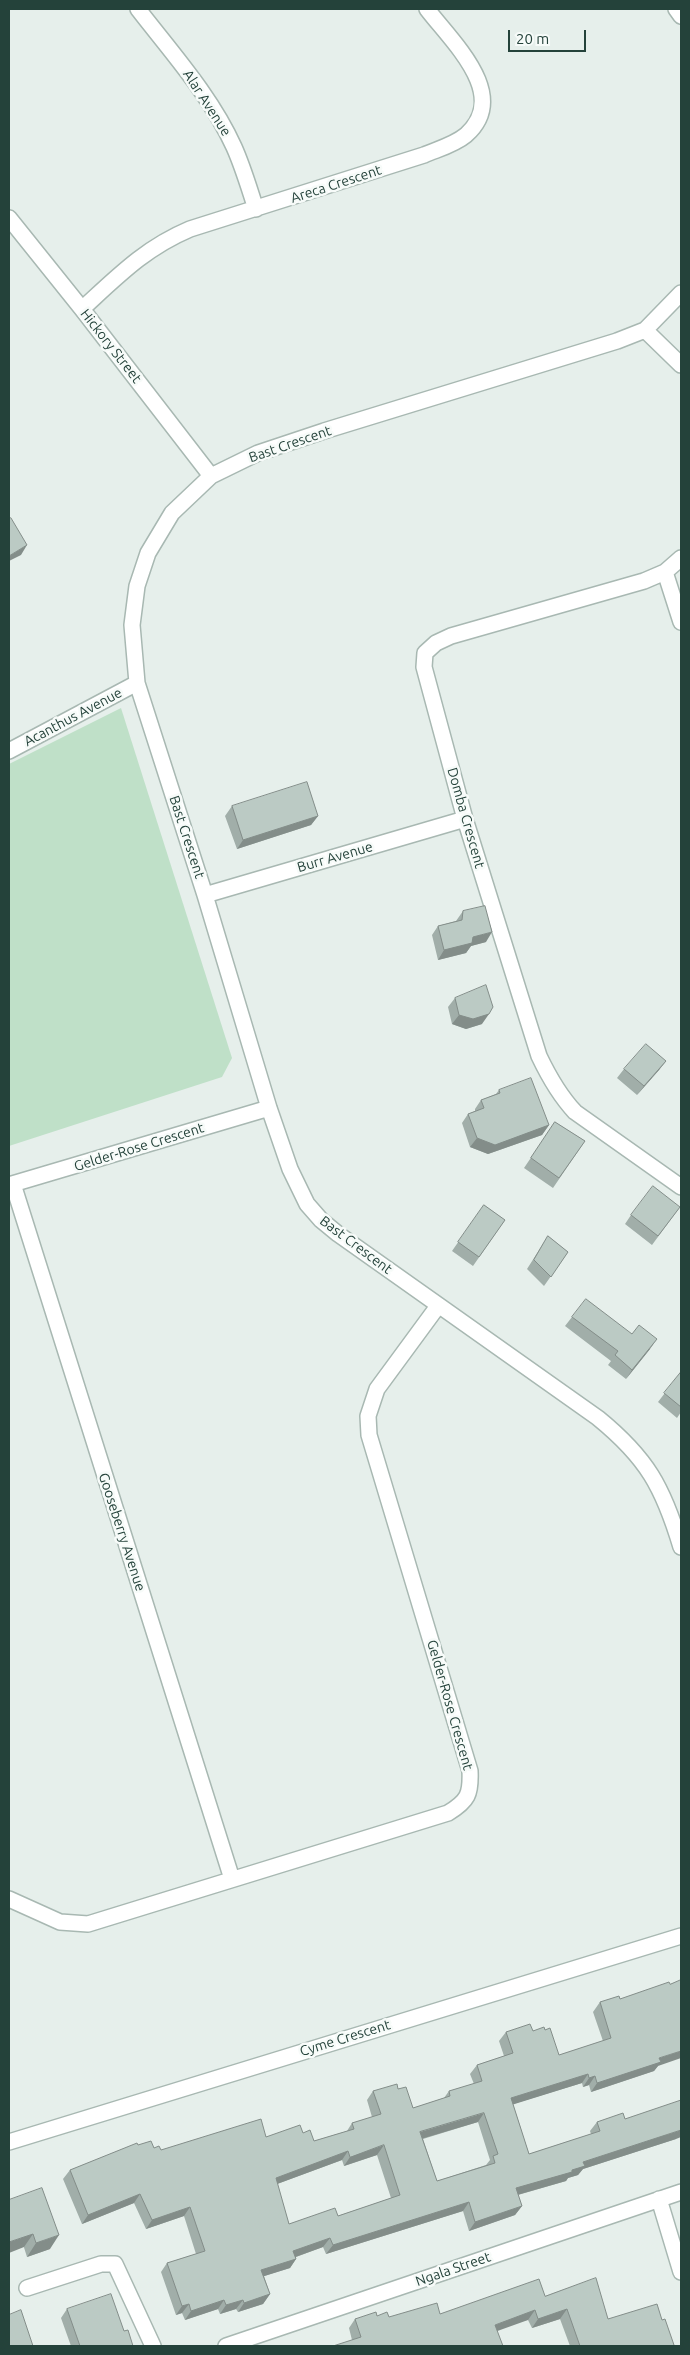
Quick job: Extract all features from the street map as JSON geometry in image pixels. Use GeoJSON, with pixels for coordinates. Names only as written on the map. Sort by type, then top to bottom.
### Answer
{"type":"FeatureCollection","features":[{"type":"Feature","properties":{"kind":"street","name":"Alar Avenue"},"geometry":{"type":"LineString","coordinates":[[138,9],[193,79],[212,108],[234,148],[256,209]]}},
{"type":"Feature","properties":{"kind":"street","name":"Areca Crescent"},"geometry":{"type":"LineString","coordinates":[[82,308],[148,250],[165,240],[190,229],[424,155],[449,145],[466,135],[477,121],[484,105],[480,83],[427,9]]}},
{"type":"Feature","properties":{"kind":"street"},"geometry":{"type":"LineString","coordinates":[[676,9],[681,16]]}},
{"type":"Feature","properties":{"kind":"street","name":"Hickory Street"},"geometry":{"type":"LineString","coordinates":[[9,218],[82,308],[211,476]]}},
{"type":"Feature","properties":{"kind":"street","name":"Bast Crescent"},"geometry":{"type":"LineString","coordinates":[[681,293],[645,330],[617,341],[258,453],[211,476],[172,513],[148,553],[138,586],[132,625],[138,683],[205,895],[269,1108],[290,1169],[307,1204],[321,1220],[619,1435],[654,1477],[668,1504],[681,1547]]}},
{"type":"Feature","properties":{"kind":"street"},"geometry":{"type":"LineString","coordinates":[[645,330],[681,365]]}},
{"type":"Feature","properties":{"kind":"street","name":"Domba Crescent"},"geometry":{"type":"LineString","coordinates":[[681,558],[665,572],[644,581],[451,636],[436,643],[425,653],[424,667],[465,819],[540,1056],[560,1096],[574,1112],[681,1187]]}},
{"type":"Feature","properties":{"kind":"street"},"geometry":{"type":"LineString","coordinates":[[665,572],[681,622]]}},
{"type":"Feature","properties":{"kind":"street","name":"Acanthus Avenue"},"geometry":{"type":"LineString","coordinates":[[9,750],[138,683]]}},
{"type":"Feature","properties":{"kind":"street","name":"Burr Avenue"},"geometry":{"type":"LineString","coordinates":[[205,895],[465,819]]}},
{"type":"Feature","properties":{"kind":"street","name":"Gelder-Rose Crescent"},"geometry":{"type":"LineString","coordinates":[[11,1185],[269,1108]]}},
{"type":"Feature","properties":{"kind":"street","name":"Gooseberry Avenue"},"geometry":{"type":"LineString","coordinates":[[11,1185],[232,1880]]}},
{"type":"Feature","properties":{"kind":"street","name":"Gelder-Rose Crescent"},"geometry":{"type":"LineString","coordinates":[[9,1899],[60,1922],[88,1924],[448,1813],[463,1804],[470,1789],[470,1771],[370,1435],[368,1416],[377,1389],[438,1306]]}},
{"type":"Feature","properties":{"kind":"street","name":"Cyme Crescent"},"geometry":{"type":"LineString","coordinates":[[9,2142],[681,1936]]}},
{"type":"Feature","properties":{"kind":"street","name":"Ngala Street"},"geometry":{"type":"LineString","coordinates":[[226,2346],[681,2192]]}},
{"type":"Feature","properties":{"kind":"street"},"geometry":{"type":"LineString","coordinates":[[659,2199],[681,2272]]}},
{"type":"Feature","properties":{"kind":"street"},"geometry":{"type":"LineString","coordinates":[[27,2288],[101,2264],[115,2264],[153,2346]]}},
{"type":"Feature","properties":{"kind":"green space"},"geometry":{"type":"Polygon","coordinates":[[[121,708],[232,1058],[222,1077],[9,1146],[9,764],[121,708]]]}},
{"type":"Feature","properties":{"kind":"building"},"geometry":{"type":"Polygon","coordinates":[[[11,518],[27,545],[9,556],[9,519],[11,518]]]}},
{"type":"Feature","properties":{"kind":"building"},"geometry":{"type":"Polygon","coordinates":[[[307,782],[318,816],[243,840],[232,806],[307,782]]]}},
{"type":"Feature","properties":{"kind":"building"},"geometry":{"type":"Polygon","coordinates":[[[485,906],[492,932],[473,937],[472,943],[444,950],[438,926],[462,920],[463,911],[485,906]]]}},
{"type":"Feature","properties":{"kind":"building"},"geometry":{"type":"Polygon","coordinates":[[[486,985],[493,1007],[489,1014],[473,1019],[459,1015],[455,998],[486,985]]]}},
{"type":"Feature","properties":{"kind":"building"},"geometry":{"type":"Polygon","coordinates":[[[646,1044],[666,1061],[644,1086],[624,1069],[646,1044]]]}},
{"type":"Feature","properties":{"kind":"building"},"geometry":{"type":"Polygon","coordinates":[[[531,1078],[549,1125],[495,1145],[477,1138],[468,1114],[484,1108],[481,1100],[500,1093],[499,1090],[531,1078]]]}},
{"type":"Feature","properties":{"kind":"building"},"geometry":{"type":"Polygon","coordinates":[[[555,1122],[585,1141],[559,1178],[531,1158],[555,1122]]]}},
{"type":"Feature","properties":{"kind":"building"},"geometry":{"type":"Polygon","coordinates":[[[653,1186],[680,1207],[658,1236],[631,1215],[653,1186]]]}},
{"type":"Feature","properties":{"kind":"building"},"geometry":{"type":"Polygon","coordinates":[[[484,1205],[505,1220],[479,1257],[458,1242],[484,1205]]]}},
{"type":"Feature","properties":{"kind":"building"},"geometry":{"type":"Polygon","coordinates":[[[548,1236],[568,1252],[551,1277],[534,1260],[548,1236]]]}},
{"type":"Feature","properties":{"kind":"building"},"geometry":{"type":"Polygon","coordinates":[[[586,1299],[632,1334],[639,1325],[657,1339],[632,1370],[615,1355],[618,1351],[572,1317],[586,1299]]]}},
{"type":"Feature","properties":{"kind":"building"},"geometry":{"type":"Polygon","coordinates":[[[681,1372],[681,1407],[664,1393],[681,1372]]]}},
{"type":"Feature","properties":{"kind":"building"},"geometry":{"type":"Polygon","coordinates":[[[681,1980],[681,2051],[659,2058],[661,2062],[597,2083],[595,2076],[589,2078],[588,2074],[511,2098],[529,2154],[600,2131],[597,2122],[623,2113],[625,2119],[681,2100],[681,2130],[583,2162],[585,2166],[572,2170],[572,2172],[516,2188],[522,2206],[475,2222],[469,2202],[333,2245],[330,2238],[293,2251],[296,2259],[261,2270],[270,2294],[244,2303],[243,2300],[226,2305],[224,2300],[191,2311],[189,2304],[182,2306],[167,2263],[205,2251],[190,2207],[152,2220],[140,2194],[88,2215],[70,2170],[137,2143],[138,2145],[151,2141],[154,2148],[159,2146],[161,2150],[261,2119],[266,2137],[300,2125],[303,2133],[310,2130],[314,2141],[354,2129],[352,2123],[381,2114],[373,2091],[397,2084],[398,2089],[406,2087],[413,2108],[450,2096],[449,2091],[482,2081],[477,2065],[513,2053],[506,2032],[530,2024],[533,2031],[544,2027],[545,2030],[550,2028],[559,2055],[611,2038],[600,2002],[619,1996],[620,1999],[669,1982],[670,1984],[681,1980]],[[484,2113],[420,2132],[437,2181],[495,2163],[493,2156],[498,2154],[484,2113]],[[384,2145],[350,2157],[348,2151],[276,2178],[289,2224],[335,2208],[338,2216],[400,2195],[384,2145]]]}},
{"type":"Feature","properties":{"kind":"building"},"geometry":{"type":"Polygon","coordinates":[[[42,2188],[59,2235],[36,2243],[33,2234],[9,2242],[9,2200],[42,2188]]]}},
{"type":"Feature","properties":{"kind":"building"},"geometry":{"type":"Polygon","coordinates":[[[596,2278],[608,2319],[657,2304],[662,2320],[665,2319],[674,2345],[580,2346],[567,2309],[538,2319],[535,2310],[495,2325],[503,2346],[333,2346],[361,2337],[355,2319],[376,2312],[377,2316],[387,2312],[389,2317],[437,2303],[440,2314],[539,2279],[545,2296],[596,2278]]]}},
{"type":"Feature","properties":{"kind":"building"},"geometry":{"type":"Polygon","coordinates":[[[111,2294],[124,2331],[128,2330],[133,2346],[80,2346],[67,2309],[111,2294]]]}},
{"type":"Feature","properties":{"kind":"building"},"geometry":{"type":"Polygon","coordinates":[[[21,2310],[33,2346],[9,2346],[9,2315],[21,2310]]]}}]}
